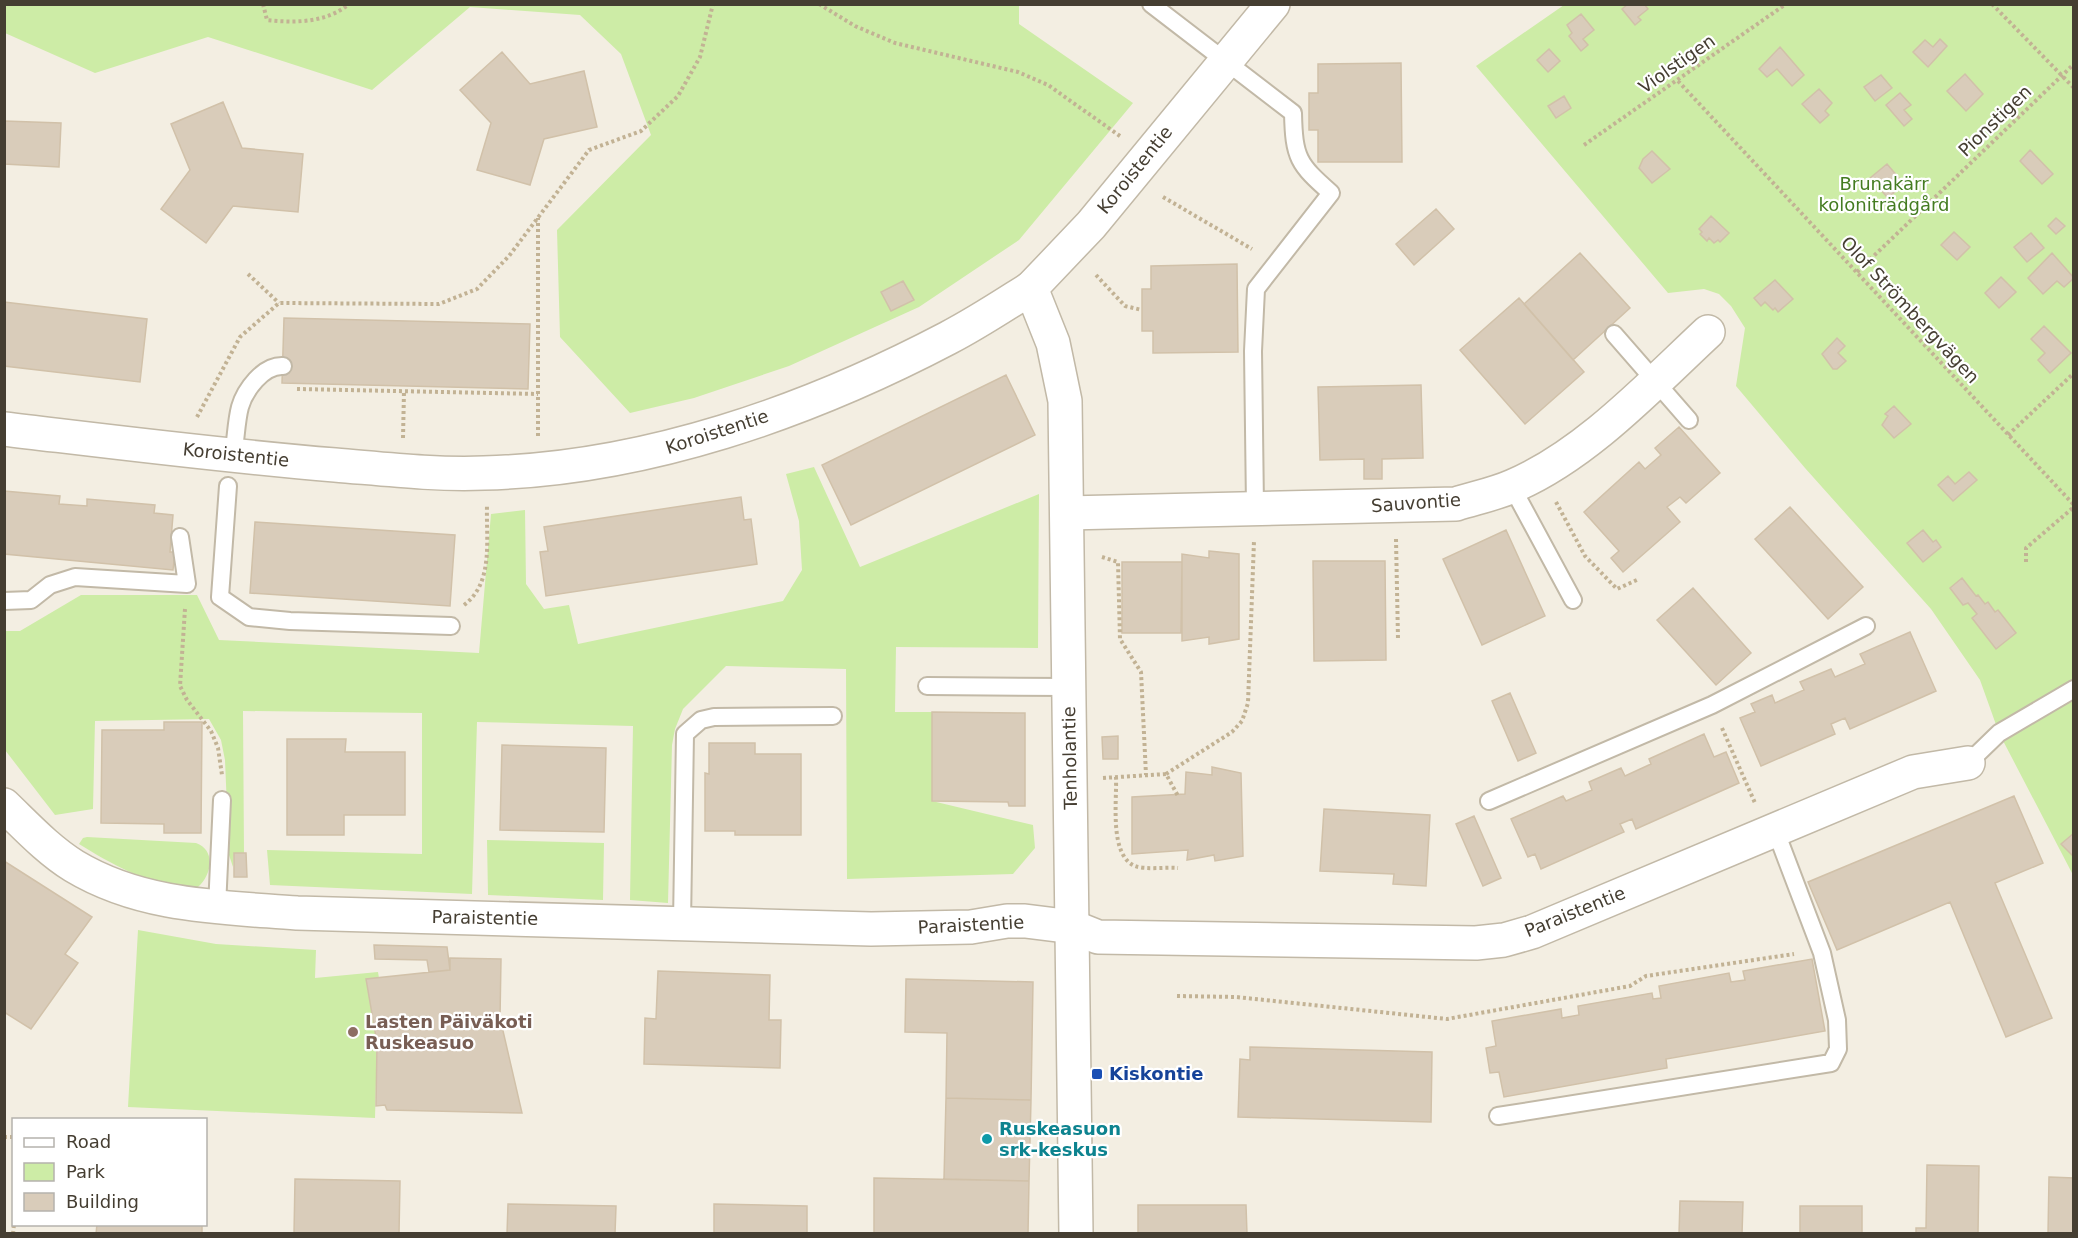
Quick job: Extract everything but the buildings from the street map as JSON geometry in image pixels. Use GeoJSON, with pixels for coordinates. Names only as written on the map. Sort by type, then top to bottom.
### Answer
{"type":"FeatureCollection","features":[{"type":"Feature","properties":{"kind":"street","name":"Koroistentie"},"geometry":{"type":"LineString","coordinates":[[4,429],[192,451],[231,471],[395,470],[485,473],[588,463],[654,452],[760,419],[854,382],[952,336],[1031,288],[1091,225],[1273,4]]}},
{"type":"Feature","properties":{"kind":"street","name":"Tenholantie"},"geometry":{"type":"LineString","coordinates":[[1031,288],[1053,344],[1065,401],[1076,1233]]}},
{"type":"Feature","properties":{"kind":"street","name":"Sauvontie"},"geometry":{"type":"LineString","coordinates":[[1066,513],[1456,504],[1526,480],[1578,447],[1708,332]]}},
{"type":"Feature","properties":{"kind":"street","name":"Paraistentie"},"geometry":{"type":"LineString","coordinates":[[4,806],[37,837],[73,865],[115,887],[159,901],[217,907],[335,915],[871,929],[971,927],[1007,921],[1072,927],[1098,937],[1476,943],[1504,940],[1532,932],[1913,772],[1968,763]]}},
{"type":"Feature","properties":{"kind":"lane"},"geometry":{"type":"LineString","coordinates":[[1158,7],[1225,62],[1293,113],[1297,155],[1304,169],[1330,193],[1256,290],[1253,351],[1255,507]]}},
{"type":"Feature","properties":{"kind":"lane"},"geometry":{"type":"LineString","coordinates":[[1614,334],[1689,420]]}},
{"type":"Feature","properties":{"kind":"lane"},"geometry":{"type":"LineString","coordinates":[[283,366],[277,366],[259,375],[240,407],[231,471],[220,597],[249,617],[290,621],[451,626]]}},
{"type":"Feature","properties":{"kind":"lane"},"geometry":{"type":"LineString","coordinates":[[1526,480],[1573,600]]}},
{"type":"Feature","properties":{"kind":"lane"},"geometry":{"type":"LineString","coordinates":[[4,602],[31,600],[50,585],[75,577],[188,584],[180,537]]}},
{"type":"Feature","properties":{"kind":"lane"},"geometry":{"type":"LineString","coordinates":[[1489,801],[1712,705],[1866,626]]}},
{"type":"Feature","properties":{"kind":"lane"},"geometry":{"type":"LineString","coordinates":[[927,686],[1069,687]]}},
{"type":"Feature","properties":{"kind":"lane"},"geometry":{"type":"LineString","coordinates":[[1968,763],[1999,733],[2073,689]]}},
{"type":"Feature","properties":{"kind":"lane"},"geometry":{"type":"LineString","coordinates":[[682,923],[685,734],[701,720],[714,717],[833,716]]}},
{"type":"Feature","properties":{"kind":"lane"},"geometry":{"type":"LineString","coordinates":[[217,907],[222,800]]}},
{"type":"Feature","properties":{"kind":"lane"},"geometry":{"type":"LineString","coordinates":[[1498,1116],[1831,1063],[1838,1049],[1837,1020],[1822,953],[1781,845],[1772,831]]}},
{"type":"Feature","properties":{"kind":"path"},"geometry":{"type":"LineString","coordinates":[[263,4],[267,20],[302,22],[323,17],[349,4]]}},
{"type":"Feature","properties":{"kind":"path"},"geometry":{"type":"LineString","coordinates":[[192,451],[197,416],[240,337],[279,303],[439,304],[477,289],[509,256],[590,150],[641,131],[678,96],[700,57],[713,4]]}},
{"type":"Feature","properties":{"kind":"path"},"geometry":{"type":"LineString","coordinates":[[819,4],[855,26],[896,43],[1018,72],[1048,85],[1111,129]]}},
{"type":"Feature","properties":{"kind":"path","name":"Violstigen"},"geometry":{"type":"LineString","coordinates":[[1584,145],[1786,4]]}},
{"type":"Feature","properties":{"kind":"path"},"geometry":{"type":"LineString","coordinates":[[1992,4],[2073,88]]}},
{"type":"Feature","properties":{"kind":"path","name":"Pionstigen"},"geometry":{"type":"LineString","coordinates":[[1857,272],[2073,64]]}},
{"type":"Feature","properties":{"kind":"path","name":"Olof Strömbergvägen"},"geometry":{"type":"LineString","coordinates":[[1678,81],[2073,506]]}},
{"type":"Feature","properties":{"kind":"path"},"geometry":{"type":"LineString","coordinates":[[1163,197],[1252,249]]}},
{"type":"Feature","properties":{"kind":"path"},"geometry":{"type":"LineString","coordinates":[[538,216],[538,436]]}},
{"type":"Feature","properties":{"kind":"path"},"geometry":{"type":"LineString","coordinates":[[248,274],[279,303]]}},
{"type":"Feature","properties":{"kind":"path"},"geometry":{"type":"LineString","coordinates":[[1095,275],[1125,306],[1142,310]]}},
{"type":"Feature","properties":{"kind":"path"},"geometry":{"type":"LineString","coordinates":[[2008,435],[2073,374]]}},
{"type":"Feature","properties":{"kind":"path"},"geometry":{"type":"LineString","coordinates":[[295,388],[538,394]]}},
{"type":"Feature","properties":{"kind":"path"},"geometry":{"type":"LineString","coordinates":[[403,438],[404,392]]}},
{"type":"Feature","properties":{"kind":"path"},"geometry":{"type":"LineString","coordinates":[[1526,480],[1585,556],[1617,589],[1639,579]]}},
{"type":"Feature","properties":{"kind":"path"},"geometry":{"type":"LineString","coordinates":[[451,626],[462,606],[474,598],[483,583],[487,503]]}},
{"type":"Feature","properties":{"kind":"path"},"geometry":{"type":"LineString","coordinates":[[1396,506],[1398,639]]}},
{"type":"Feature","properties":{"kind":"path"},"geometry":{"type":"LineString","coordinates":[[2026,562],[2026,548],[2073,506]]}},
{"type":"Feature","properties":{"kind":"path"},"geometry":{"type":"LineString","coordinates":[[1099,779],[1166,774],[1232,732],[1242,722],[1248,703],[1255,507]]}},
{"type":"Feature","properties":{"kind":"path"},"geometry":{"type":"LineString","coordinates":[[1098,555],[1118,562],[1120,639],[1141,672],[1146,775]]}},
{"type":"Feature","properties":{"kind":"path"},"geometry":{"type":"LineString","coordinates":[[188,584],[180,686],[187,700],[211,730],[218,748],[222,774],[222,800]]}},
{"type":"Feature","properties":{"kind":"path"},"geometry":{"type":"LineString","coordinates":[[1712,705],[1759,812],[1772,831]]}},
{"type":"Feature","properties":{"kind":"path"},"geometry":{"type":"LineString","coordinates":[[1166,774],[1178,795]]}},
{"type":"Feature","properties":{"kind":"path"},"geometry":{"type":"LineString","coordinates":[[1116,777],[1117,846],[1124,860],[1137,867],[1178,868]]}},
{"type":"Feature","properties":{"kind":"path"},"geometry":{"type":"LineString","coordinates":[[1177,996],[1236,997],[1447,1019],[1630,986],[1647,976],[1789,954],[1822,953]]}},
{"type":"Feature","properties":{"kind":"green space"},"geometry":{"type":"Polygon","coordinates":[[[5,4],[1019,5],[1019,24],[1133,103],[1019,240],[919,307],[789,366],[694,398],[630,413],[560,337],[557,230],[651,135],[621,54],[580,15],[470,7],[372,90],[208,37],[95,73],[5,33],[5,4]]]}},
{"type":"Feature","properties":{"kind":"green space","name":"Brunakärr koloniträdgård"},"geometry":{"type":"Polygon","coordinates":[[[1564,5],[2073,5],[2073,875],[1999,733],[1980,680],[1931,609],[1805,468],[1736,386],[1745,328],[1731,306],[1719,294],[1704,289],[1668,293],[1476,66],[1564,5]]]}},
{"type":"Feature","properties":{"kind":"green space"},"geometry":{"type":"Polygon","coordinates":[[[814,467],[860,567],[1039,494],[1038,648],[896,647],[895,712],[932,712],[932,801],[1033,825],[1035,848],[1013,874],[847,879],[846,669],[726,666],[683,709],[675,729],[672,745],[668,903],[630,900],[633,726],[477,722],[472,894],[270,885],[267,850],[422,854],[422,713],[243,711],[244,853],[234,853],[233,867],[229,855],[225,760],[221,740],[209,719],[95,721],[93,809],[55,815],[5,750],[4,631],[20,631],[81,595],[197,595],[219,640],[479,653],[491,514],[525,510],[526,584],[544,609],[569,605],[578,644],[783,601],[802,570],[799,521],[786,474],[814,467]]]}},
{"type":"Feature","properties":{"kind":"green space"},"geometry":{"type":"Polygon","coordinates":[[[83,838],[196,843],[207,851],[209,870],[198,887],[184,888],[153,881],[105,860],[79,844],[83,838]]]}},
{"type":"Feature","properties":{"kind":"green space"},"geometry":{"type":"Polygon","coordinates":[[[487,840],[604,843],[603,900],[488,895],[487,840]]]}},
{"type":"Feature","properties":{"kind":"green space"},"geometry":{"type":"Polygon","coordinates":[[[138,930],[216,944],[316,950],[315,978],[378,972],[379,978],[366,979],[377,1043],[375,1118],[128,1107],[138,930]]]}},
{"type":"Feature","properties":{"kind":"place","name":"Lasten Päiväkoti Ruskeasuo"},"geometry":{"type":"Point","coordinates":[353,1032]}},
{"type":"Feature","properties":{"kind":"place","name":"Kiskontie"},"geometry":{"type":"Point","coordinates":[1097,1074]}},
{"type":"Feature","properties":{"kind":"place","name":"Ruskeasuon srk-keskus"},"geometry":{"type":"Point","coordinates":[987,1139]}}]}
